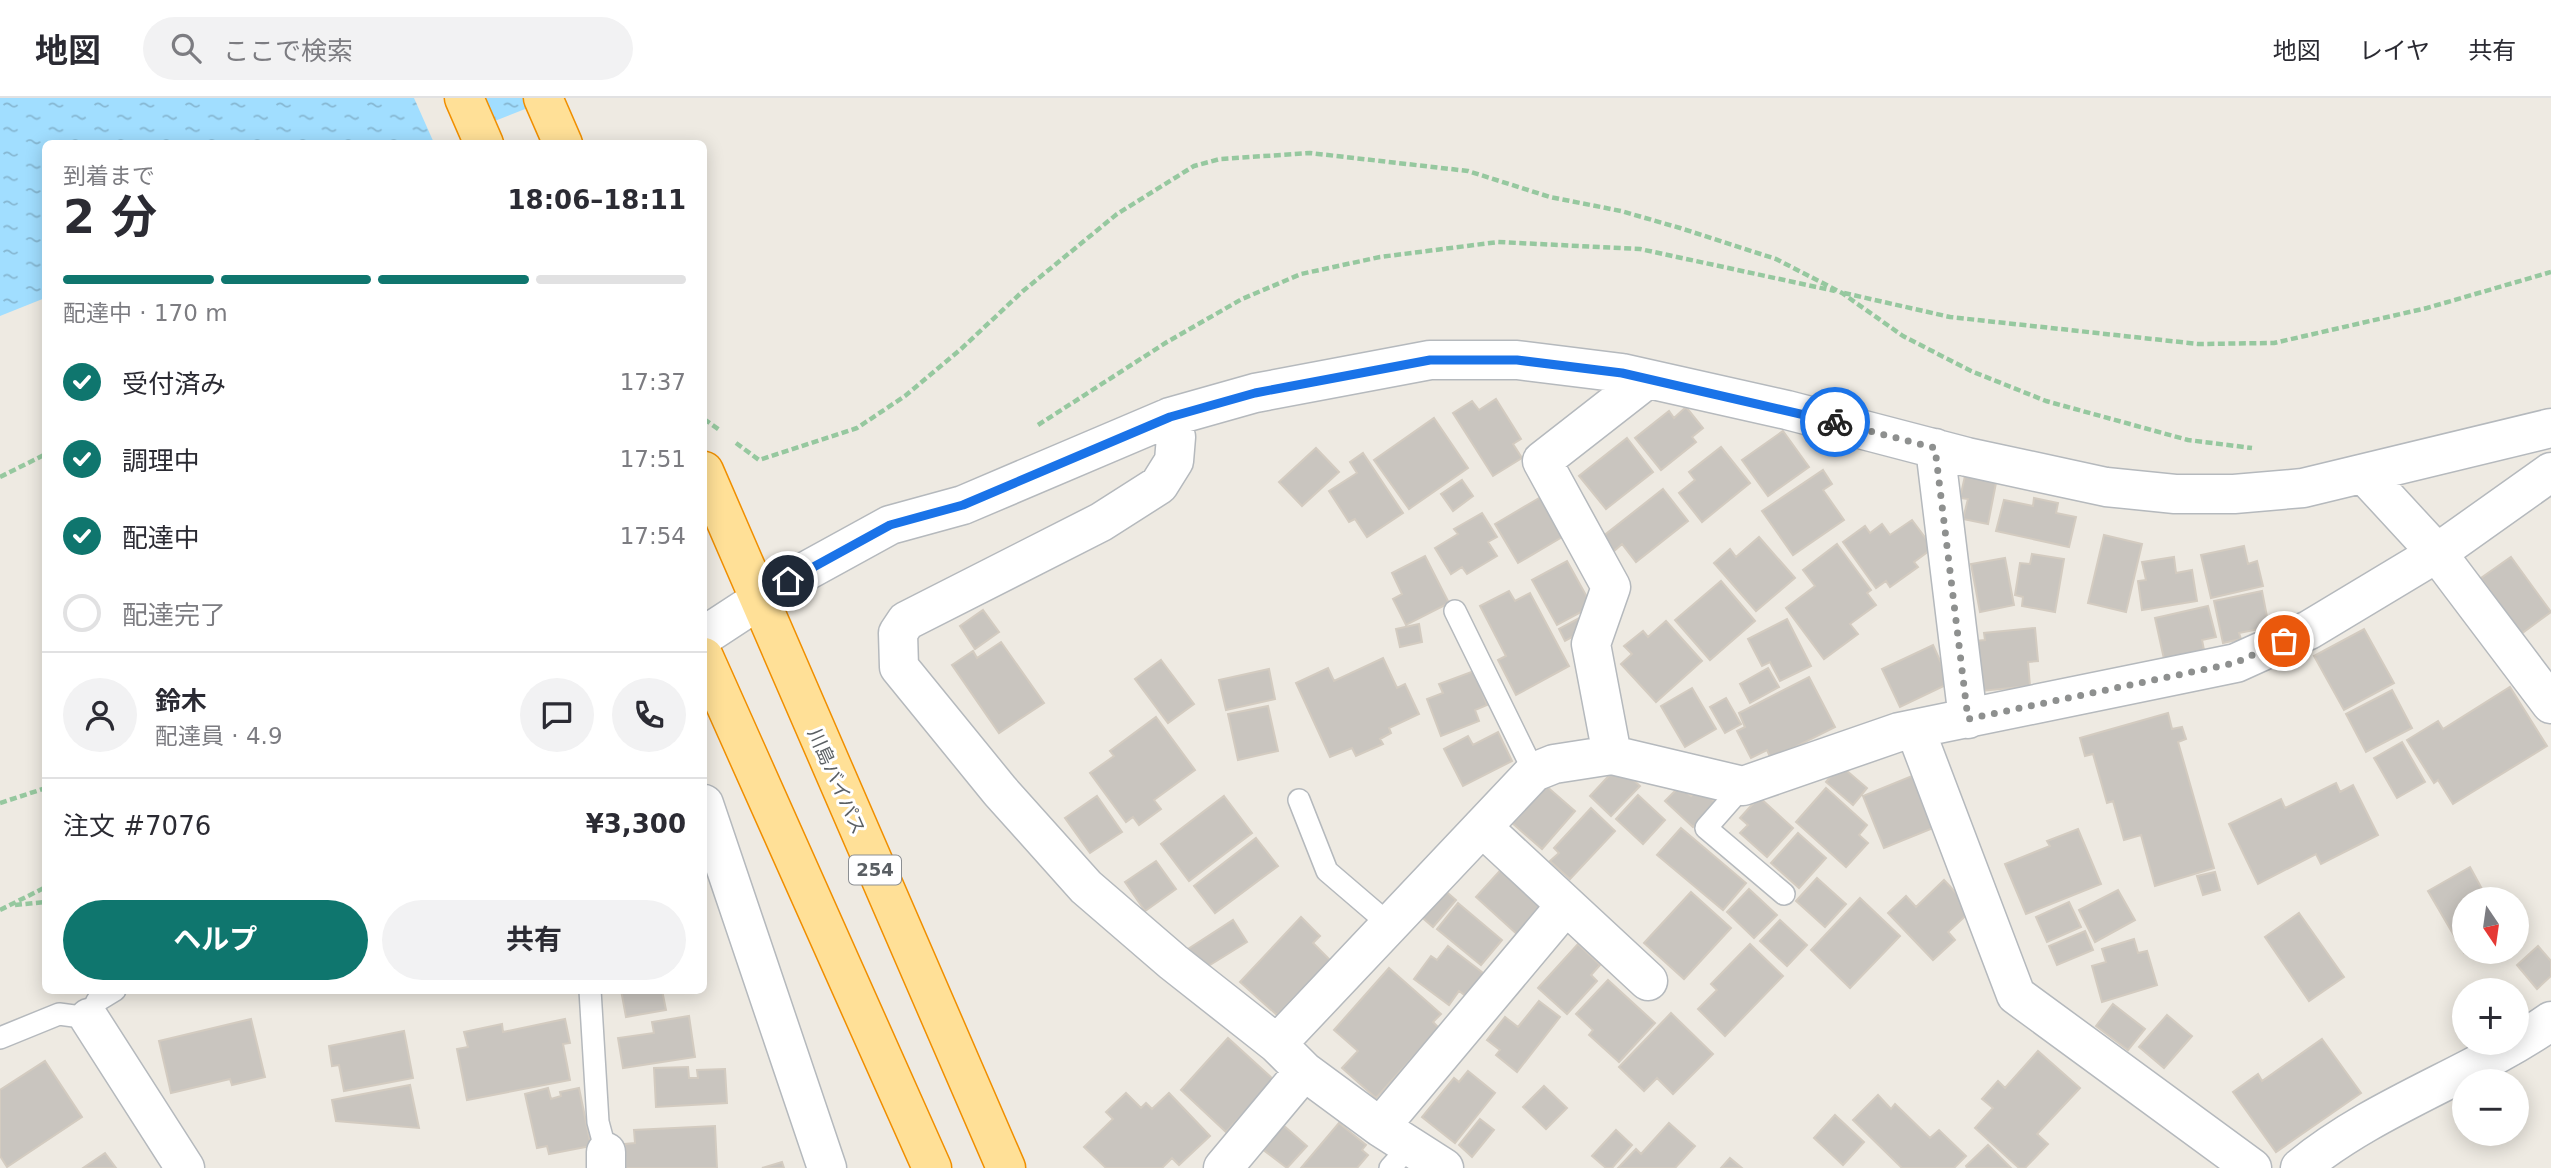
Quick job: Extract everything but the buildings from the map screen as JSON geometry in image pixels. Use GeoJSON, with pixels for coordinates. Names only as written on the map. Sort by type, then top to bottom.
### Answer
{"type":"FeatureCollection","features":[{"type":"Feature","properties":{"kind":"highway"},"geometry":{"type":"LineString","coordinates":[[464,98],[482,140]]}},
{"type":"Feature","properties":{"kind":"highway"},"geometry":{"type":"LineString","coordinates":[[543,98],[561,140]]}},
{"type":"Feature","properties":{"kind":"highway","name":"川島バイパス"},"geometry":{"type":"LineString","coordinates":[[707,478],[1006,1168]]}},
{"type":"Feature","properties":{"kind":"highway"},"geometry":{"type":"LineString","coordinates":[[707,664],[932,1168]]}},
{"type":"Feature","properties":{"kind":"street"},"geometry":{"type":"LineString","coordinates":[[707,633],[752,586],[788,581],[890,525],[963,505],[1170,417],[1255,393],[1430,360],[1517,360],[1622,373],[2106,487],[2175,494],[2234,494],[2303,488],[2551,428]]}},
{"type":"Feature","properties":{"kind":"street"},"geometry":{"type":"LineString","coordinates":[[1612,755],[1591,644],[1611,587],[1542,461],[1647,379]]}},
{"type":"Feature","properties":{"kind":"street"},"geometry":{"type":"LineString","coordinates":[[1170,417],[1176,437],[1174,461],[1159,485],[1101,522],[906,621],[898,633],[899,667],[1000,791],[1086,887],[1173,962],[1277,1044],[1304,1071],[1393,1147],[1444,1168]]}},
{"type":"Feature","properties":{"kind":"street"},"geometry":{"type":"LineString","coordinates":[[1935,448],[1968,719]]}},
{"type":"Feature","properties":{"kind":"street"},"geometry":{"type":"LineString","coordinates":[[1277,1044],[1534,772],[1554,764],[1612,755],[1744,786],[1915,729],[2235,663],[2309,630],[2437,553],[2551,472]]}},
{"type":"Feature","properties":{"kind":"street"},"geometry":{"type":"LineString","coordinates":[[2364,474],[2437,553],[2551,704]]}},
{"type":"Feature","properties":{"kind":"street"},"geometry":{"type":"LineString","coordinates":[[1915,729],[2016,995],[2252,1168]]}},
{"type":"Feature","properties":{"kind":"street"},"geometry":{"type":"LineString","coordinates":[[707,813],[827,1168]]}},
{"type":"Feature","properties":{"kind":"street"},"geometry":{"type":"LineString","coordinates":[[1482,827],[1648,981]]}},
{"type":"Feature","properties":{"kind":"street"},"geometry":{"type":"LineString","coordinates":[[1393,1147],[1566,905]]}},
{"type":"Feature","properties":{"kind":"street"},"geometry":{"type":"LineString","coordinates":[[89,1018],[185,1168]]}},
{"type":"Feature","properties":{"kind":"street"},"geometry":{"type":"LineString","coordinates":[[2300,1168],[2321,1151],[2360,1128],[2518,1044],[2551,1021]]}},
{"type":"Feature","properties":{"kind":"street"},"geometry":{"type":"LineString","coordinates":[[1223,1168],[1304,1071]]}},
{"type":"Feature","properties":{"kind":"lane"},"geometry":{"type":"LineString","coordinates":[[1455,611],[1534,772]]}},
{"type":"Feature","properties":{"kind":"lane"},"geometry":{"type":"LineString","coordinates":[[1744,786],[1706,828],[1784,894]]}},
{"type":"Feature","properties":{"kind":"lane"},"geometry":{"type":"LineString","coordinates":[[1298,800],[1327,871],[1390,925]]}},
{"type":"Feature","properties":{"kind":"lane"},"geometry":{"type":"LineString","coordinates":[[0,1038],[59,1014],[89,1018],[97,1001],[108,994]]}},
{"type":"Feature","properties":{"kind":"lane"},"geometry":{"type":"LineString","coordinates":[[590,994],[598,1122],[606,1160]]}},
{"type":"Feature","properties":{"kind":"path"},"geometry":{"type":"LineString","coordinates":[[707,421],[759,460],[857,428],[905,396],[961,349],[1023,291],[1117,214],[1194,166],[1220,159],[1310,153],[1468,171],[1550,197],[1621,211],[1776,259],[1842,293],[1903,336],[1971,371],[2046,401],[2188,440],[2256,449]]}},
{"type":"Feature","properties":{"kind":"path"},"geometry":{"type":"LineString","coordinates":[[1029,431],[1167,342],[1242,299],[1301,274],[1380,257],[1498,242],[1640,249],[1950,317],[2198,344],[2274,343],[2427,307],[2551,272]]}},
{"type":"Feature","properties":{"kind":"path"},"geometry":{"type":"LineString","coordinates":[[0,477],[42,456]]}},
{"type":"Feature","properties":{"kind":"path"},"geometry":{"type":"LineString","coordinates":[[0,803],[42,789]]}},
{"type":"Feature","properties":{"kind":"path"},"geometry":{"type":"LineString","coordinates":[[0,909],[42,889]]}},
{"type":"Feature","properties":{"kind":"path"},"geometry":{"type":"LineString","coordinates":[[10,905],[42,902]]}},
{"type":"Feature","properties":{"kind":"water"},"geometry":{"type":"Polygon","coordinates":[[[0,98],[553,98],[447,140],[42,140],[42,299],[0,316],[0,98]]]}},
{"type":"Feature","properties":{"kind":"pier"},"geometry":{"type":"Polygon","coordinates":[[[414,98],[485,98],[496,124],[458,140],[433,140],[414,98]]]}},
{"type":"Feature","properties":{"kind":"way so far"},"geometry":{"type":"LineString","coordinates":[[1835,422],[1935,448],[1968,719],[2235,663],[2284,641]]}},
{"type":"Feature","properties":{"kind":"route"},"geometry":{"type":"LineString","coordinates":[[788,581],[890,525],[963,505],[1075,455],[1170,417],[1255,393],[1430,360],[1517,360],[1622,373],[1835,422]]}}]}
